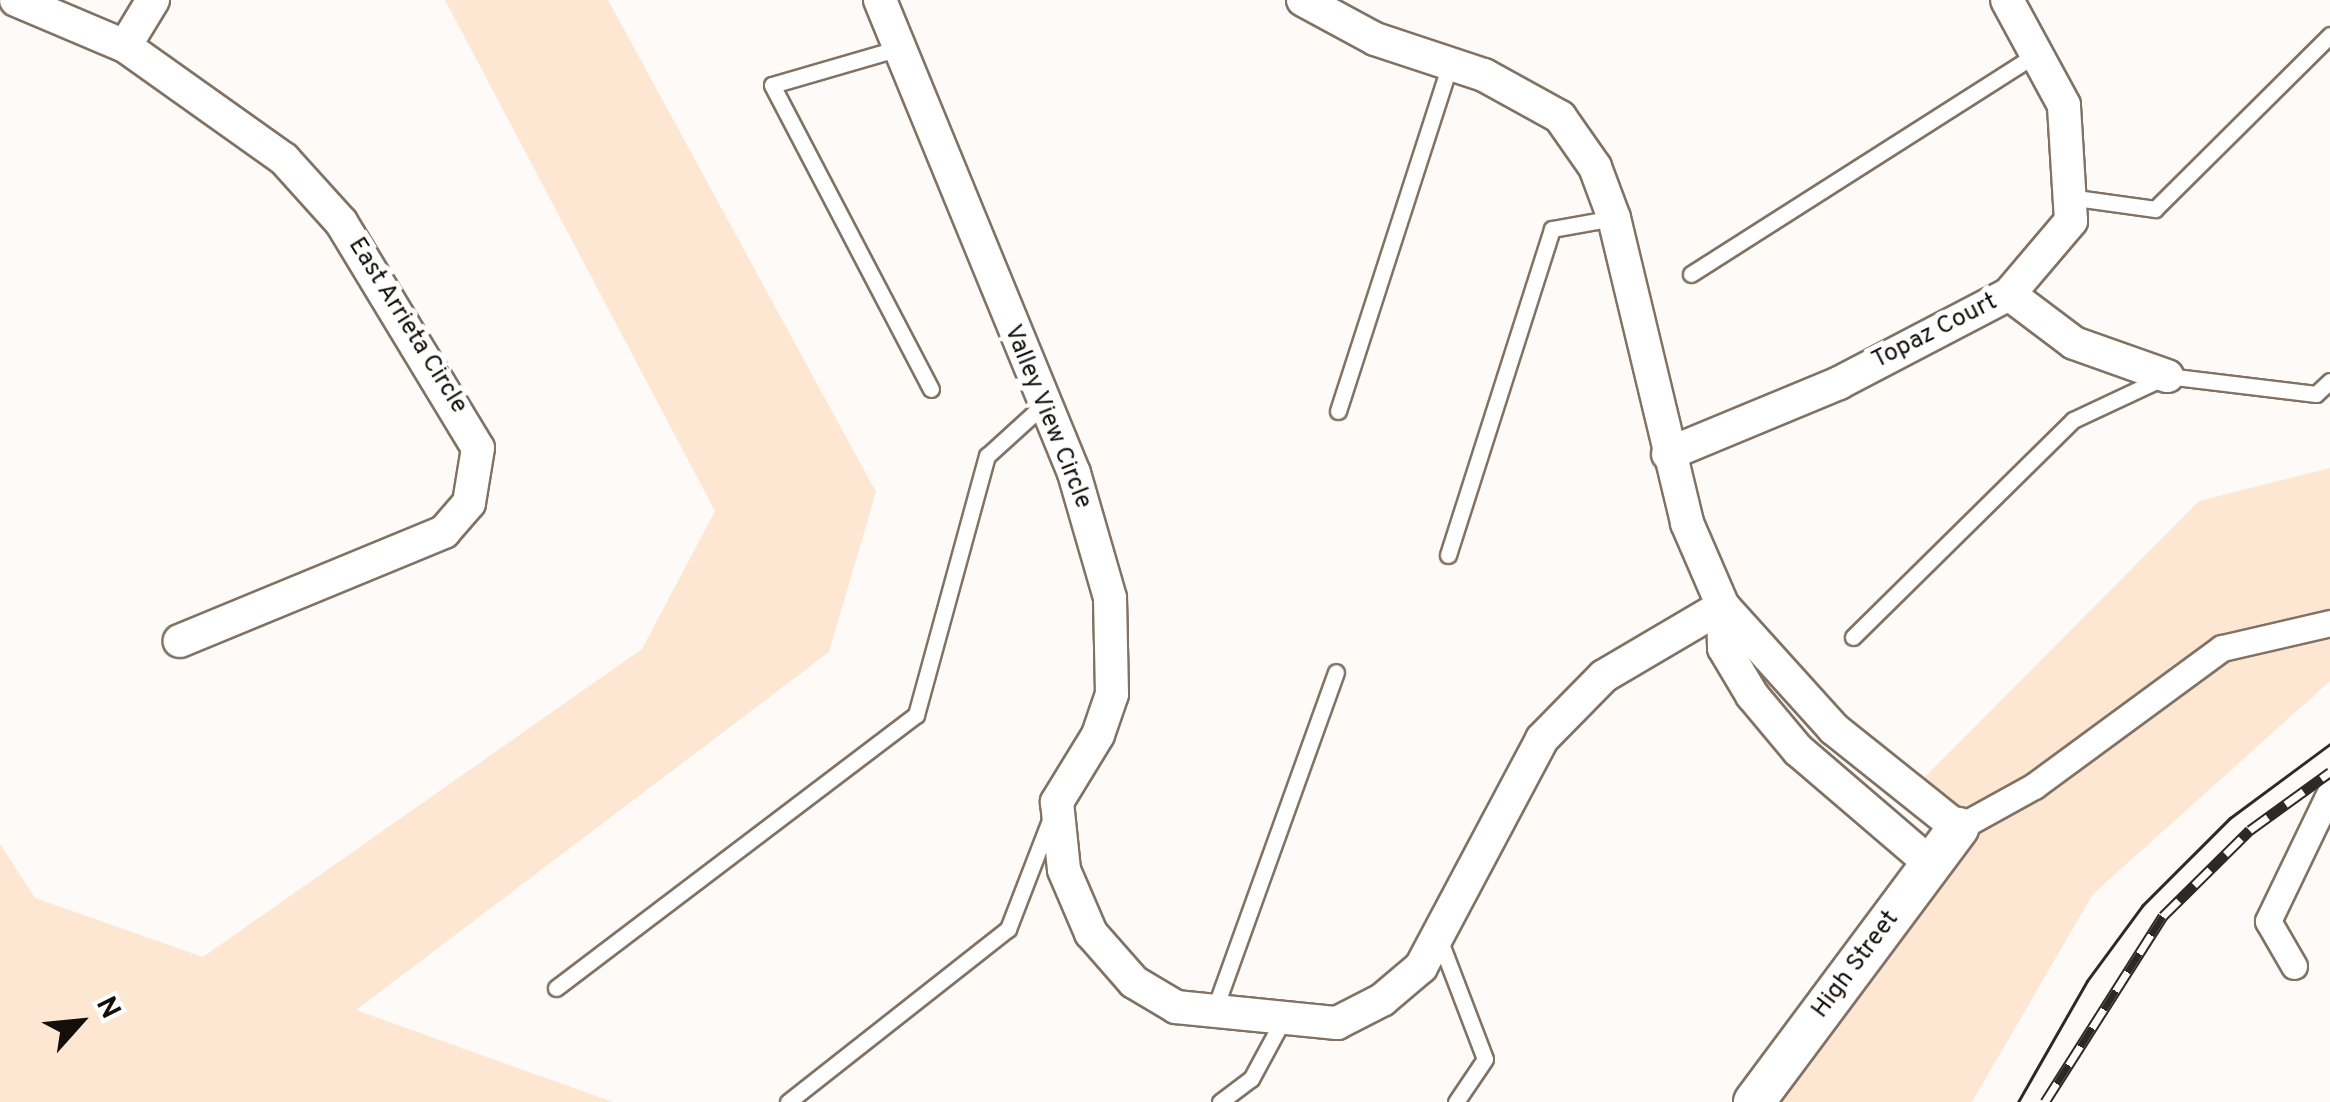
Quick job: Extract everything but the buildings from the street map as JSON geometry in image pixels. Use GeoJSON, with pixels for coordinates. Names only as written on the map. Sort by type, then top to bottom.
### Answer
{"type":"FeatureCollection","features":[{"type":"Feature","properties":{"kind":"street","name":"East Arrieta Circle"},"geometry":{"type":"LineString","coordinates":[[16,0],[125,46],[284,160],[341,222],[478,448],[470,503],[444,532],[180,641]]}},
{"type":"Feature","properties":{"kind":"street"},"geometry":{"type":"LineString","coordinates":[[125,46],[152,0]]}},
{"type":"Feature","properties":{"kind":"street","name":"Valley View Circle"},"geometry":{"type":"LineString","coordinates":[[880,0],[896,50],[1074,473],[1110,598],[1112,694],[1098,735],[1057,802]]}},
{"type":"Feature","properties":{"kind":"street"},"geometry":{"type":"LineString","coordinates":[[1302,0],[1375,39],[1450,64],[1560,116],[1594,167],[1614,218],[1668,454],[1723,606],[1724,648],[1752,695],[1798,750],[1932,864]]}},
{"type":"Feature","properties":{"kind":"street","name":"Topaz Court"},"geometry":{"type":"LineString","coordinates":[[1668,454],[1839,383],[2009,294],[2071,220],[2064,104],[2007,0]]}},
{"type":"Feature","properties":{"kind":"street"},"geometry":{"type":"LineString","coordinates":[[2009,294],[2074,343],[2167,376]]}},
{"type":"Feature","properties":{"kind":"street"},"geometry":{"type":"LineString","coordinates":[[1723,606],[1834,729],[1958,828],[2034,786],[2222,648],[2330,624]]}},
{"type":"Feature","properties":{"kind":"street"},"geometry":{"type":"LineString","coordinates":[[1057,802],[1064,870],[1091,933],[1134,982],[1176,1007],[1336,1023],[1382,1000],[1421,967],[1542,739],[1604,676],[1723,606]]}},
{"type":"Feature","properties":{"kind":"street"},"geometry":{"type":"LineString","coordinates":[[2294,966],[2268,921],[2330,792]]}},
{"type":"Feature","properties":{"kind":"street","name":"High Street"},"geometry":{"type":"LineString","coordinates":[[1754,1102],[1958,828]]}},
{"type":"Feature","properties":{"kind":"lane"},"geometry":{"type":"LineString","coordinates":[[2069,196],[2155,209],[2330,35]]}},
{"type":"Feature","properties":{"kind":"lane"},"geometry":{"type":"LineString","coordinates":[[896,50],[772,85],[931,389]]}},
{"type":"Feature","properties":{"kind":"lane"},"geometry":{"type":"LineString","coordinates":[[1691,274],[2036,54]]}},
{"type":"Feature","properties":{"kind":"lane"},"geometry":{"type":"LineString","coordinates":[[1338,410],[1450,64]]}},
{"type":"Feature","properties":{"kind":"lane"},"geometry":{"type":"LineString","coordinates":[[1448,554],[1552,229],[1614,218]]}},
{"type":"Feature","properties":{"kind":"lane"},"geometry":{"type":"LineString","coordinates":[[1854,637],[2073,420],[2167,376],[2316,394],[2330,381]]}},
{"type":"Feature","properties":{"kind":"lane"},"geometry":{"type":"LineString","coordinates":[[556,988],[916,715],[987,456],[1043,404]]}},
{"type":"Feature","properties":{"kind":"lane"},"geometry":{"type":"LineString","coordinates":[[1214,1011],[1336,672]]}},
{"type":"Feature","properties":{"kind":"lane"},"geometry":{"type":"LineString","coordinates":[[788,1102],[1008,929],[1057,802]]}},
{"type":"Feature","properties":{"kind":"lane"},"geometry":{"type":"LineString","coordinates":[[1438,937],[1485,1059],[1456,1102]]}},
{"type":"Feature","properties":{"kind":"lane"},"geometry":{"type":"LineString","coordinates":[[1220,1102],[1251,1079],[1284,1018]]}},
{"type":"Feature","properties":{"kind":"shaded area"},"geometry":{"type":"Polygon","coordinates":[[[445,0],[608,0],[876,492],[829,652],[356,1010],[613,1102],[0,1102],[0,844],[35,898],[203,957],[642,649],[715,511],[445,0]]]}},
{"type":"Feature","properties":{"kind":"shaded area"},"geometry":{"type":"Polygon","coordinates":[[[2330,468],[2330,681],[2093,894],[1972,1102],[1740,1102],[1958,829],[1918,784],[2199,501],[2330,468]]]}},
{"type":"Feature","properties":{"kind":"tram line"},"geometry":{"type":"LineString","coordinates":[[2018,1102],[2087,981],[2142,906],[2230,818],[2330,744]]}},
{"type":"Feature","properties":{"kind":"railway"},"geometry":{"type":"LineString","coordinates":[[2045,1102],[2163,916],[2250,830],[2330,772]]}}]}
